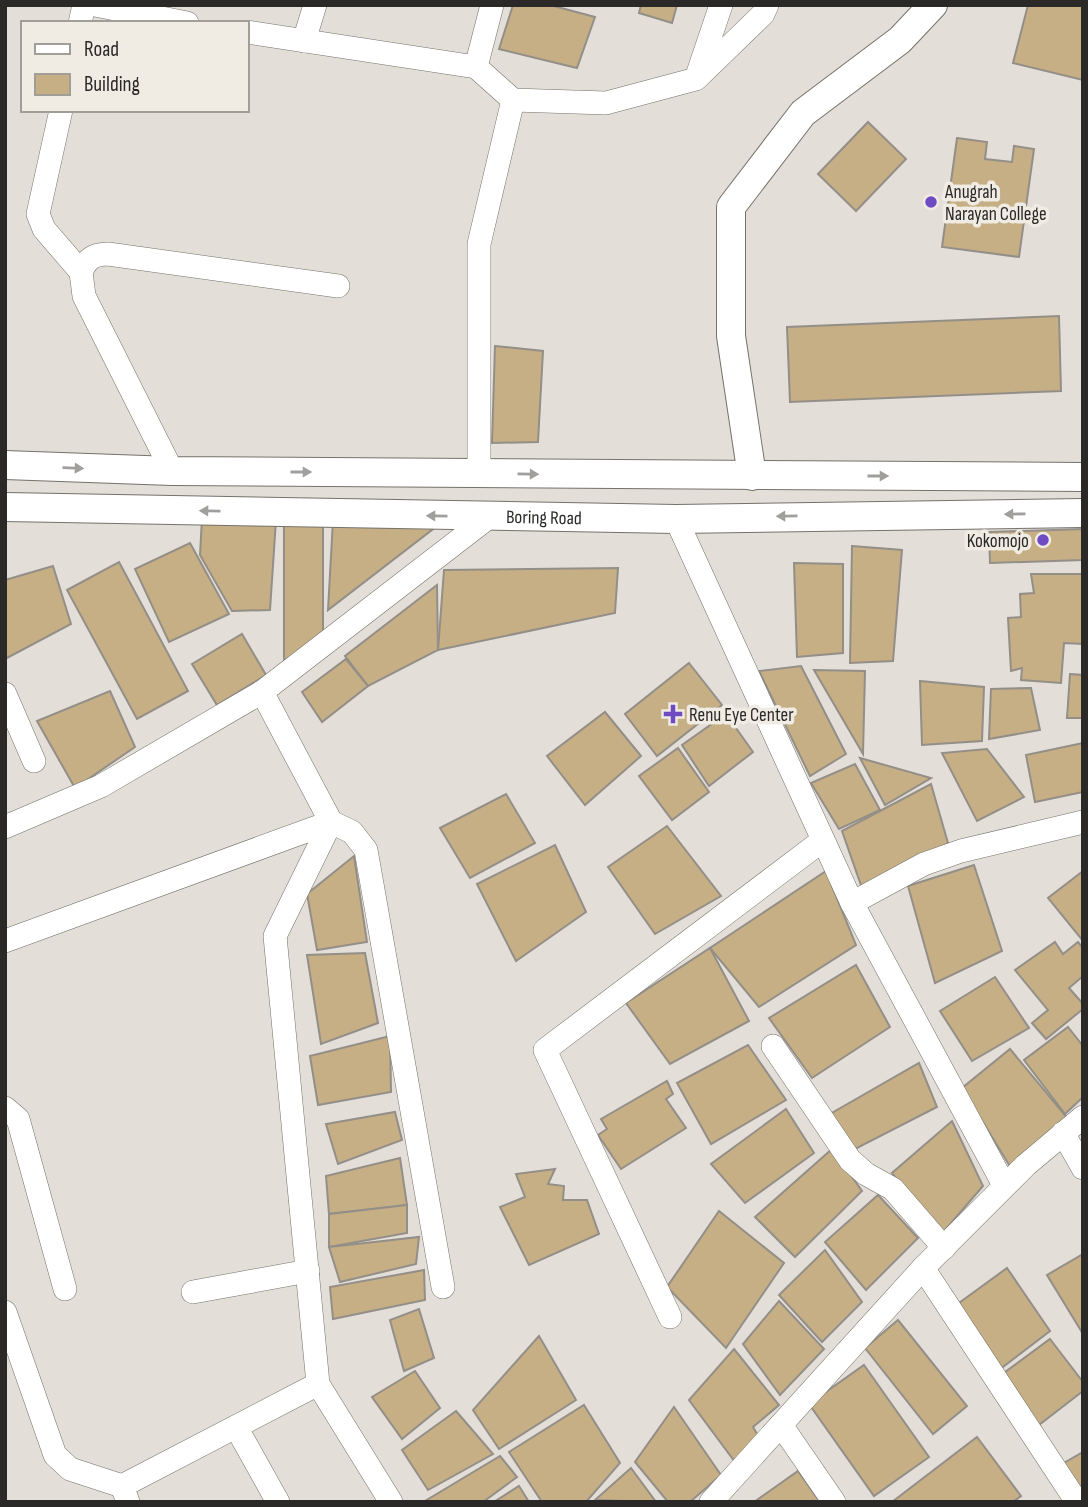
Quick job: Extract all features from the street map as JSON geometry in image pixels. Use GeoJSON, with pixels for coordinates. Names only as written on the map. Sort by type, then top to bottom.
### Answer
{"type":"FeatureCollection","features":[{"type":"Feature","properties":{"kind":"street"},"geometry":{"type":"LineString","coordinates":[[95,5],[177,21]]}},
{"type":"Feature","properties":{"kind":"street"},"geometry":{"type":"LineString","coordinates":[[304,41],[314,5]]}},
{"type":"Feature","properties":{"kind":"street"},"geometry":{"type":"LineString","coordinates":[[476,67],[492,5]]}},
{"type":"Feature","properties":{"kind":"street"},"geometry":{"type":"LineString","coordinates":[[696,79],[720,5]]}},
{"type":"Feature","properties":{"kind":"street"},"geometry":{"type":"LineString","coordinates":[[248,32],[476,67],[513,100],[606,103],[696,79],[762,14],[767,5]]}},
{"type":"Feature","properties":{"kind":"street"},"geometry":{"type":"LineString","coordinates":[[752,475],[731,336],[731,207],[803,113],[900,40],[933,5]]}},
{"type":"Feature","properties":{"kind":"street"},"geometry":{"type":"LineString","coordinates":[[480,473],[479,244],[513,100]]}},
{"type":"Feature","properties":{"kind":"street"},"geometry":{"type":"LineString","coordinates":[[61,112],[38,214],[44,229],[80,272],[84,296],[172,471]]}},
{"type":"Feature","properties":{"kind":"street"},"geometry":{"type":"LineString","coordinates":[[80,272],[90,258],[97,254],[108,254],[338,286]]}},
{"type":"Feature","properties":{"kind":"street"},"geometry":{"type":"LineString","coordinates":[[5,465],[172,471],[1083,477]]}},
{"type":"Feature","properties":{"kind":"street","name":"Boring Road"},"geometry":{"type":"LineString","coordinates":[[5,507],[676,519],[1083,513]]}},
{"type":"Feature","properties":{"kind":"street"},"geometry":{"type":"LineString","coordinates":[[5,827],[101,786],[262,692],[489,517]]}},
{"type":"Feature","properties":{"kind":"street"},"geometry":{"type":"LineString","coordinates":[[676,519],[852,903],[1004,1185]]}},
{"type":"Feature","properties":{"kind":"street"},"geometry":{"type":"LineString","coordinates":[[262,692],[331,822],[352,832],[366,850],[443,1287]]}},
{"type":"Feature","properties":{"kind":"street"},"geometry":{"type":"LineString","coordinates":[[5,694],[34,761]]}},
{"type":"Feature","properties":{"kind":"street"},"geometry":{"type":"LineString","coordinates":[[5,941],[331,822]]}},
{"type":"Feature","properties":{"kind":"street"},"geometry":{"type":"LineString","coordinates":[[331,822],[275,936],[318,1384],[391,1502]]}},
{"type":"Feature","properties":{"kind":"street"},"geometry":{"type":"LineString","coordinates":[[852,903],[925,864],[961,850],[1083,822]]}},
{"type":"Feature","properties":{"kind":"street"},"geometry":{"type":"LineString","coordinates":[[670,1317],[545,1050],[823,840]]}},
{"type":"Feature","properties":{"kind":"street"},"geometry":{"type":"LineString","coordinates":[[773,1046],[850,1160],[857,1168],[894,1189],[944,1248]]}},
{"type":"Feature","properties":{"kind":"street"},"geometry":{"type":"LineString","coordinates":[[5,1108],[18,1119],[65,1289]]}},
{"type":"Feature","properties":{"kind":"street"},"geometry":{"type":"LineString","coordinates":[[711,1502],[923,1268],[1004,1185],[1083,1117]]}},
{"type":"Feature","properties":{"kind":"street"},"geometry":{"type":"LineString","coordinates":[[1063,1133],[1083,1168]]}},
{"type":"Feature","properties":{"kind":"street"},"geometry":{"type":"LineString","coordinates":[[923,1268],[1077,1502]]}},
{"type":"Feature","properties":{"kind":"street"},"geometry":{"type":"LineString","coordinates":[[192,1292],[308,1271]]}},
{"type":"Feature","properties":{"kind":"street"},"geometry":{"type":"LineString","coordinates":[[5,1312],[55,1455],[69,1469],[125,1494],[236,1427],[318,1384]]}},
{"type":"Feature","properties":{"kind":"street"},"geometry":{"type":"LineString","coordinates":[[780,1425],[834,1502]]}},
{"type":"Feature","properties":{"kind":"street"},"geometry":{"type":"LineString","coordinates":[[236,1427],[278,1502]]}},
{"type":"Feature","properties":{"kind":"building"},"geometry":{"type":"Polygon","coordinates":[[[513,5],[550,5],[595,17],[577,68],[499,49],[513,5]]]}},
{"type":"Feature","properties":{"kind":"building"},"geometry":{"type":"Polygon","coordinates":[[[641,5],[677,5],[672,23],[639,13],[641,5]]]}},
{"type":"Feature","properties":{"kind":"building"},"geometry":{"type":"Polygon","coordinates":[[[1028,5],[1083,5],[1083,80],[1013,63],[1028,5]]]}},
{"type":"Feature","properties":{"kind":"building"},"geometry":{"type":"Polygon","coordinates":[[[868,122],[906,159],[856,211],[818,174],[868,122]]]}},
{"type":"Feature","properties":{"kind":"building"},"geometry":{"type":"Polygon","coordinates":[[[957,138],[987,142],[985,159],[1012,162],[1014,146],[1034,149],[1019,257],[942,247],[957,138]]]}},
{"type":"Feature","properties":{"kind":"building"},"geometry":{"type":"Polygon","coordinates":[[[1059,316],[1061,391],[790,402],[787,327],[1059,316]]]}},
{"type":"Feature","properties":{"kind":"building"},"geometry":{"type":"Polygon","coordinates":[[[495,346],[543,351],[538,442],[492,443],[495,346]]]}},
{"type":"Feature","properties":{"kind":"building"},"geometry":{"type":"Polygon","coordinates":[[[202,518],[276,520],[270,610],[232,611],[200,555],[202,518]]]}},
{"type":"Feature","properties":{"kind":"building"},"geometry":{"type":"Polygon","coordinates":[[[333,520],[437,526],[328,610],[333,520]]]}},
{"type":"Feature","properties":{"kind":"building"},"geometry":{"type":"Polygon","coordinates":[[[284,523],[323,523],[323,631],[284,669],[284,523]]]}},
{"type":"Feature","properties":{"kind":"building"},"geometry":{"type":"Polygon","coordinates":[[[1083,529],[1083,560],[990,563],[989,532],[1083,529]]]}},
{"type":"Feature","properties":{"kind":"building"},"geometry":{"type":"Polygon","coordinates":[[[190,543],[229,614],[169,642],[135,569],[190,543]]]}},
{"type":"Feature","properties":{"kind":"building"},"geometry":{"type":"Polygon","coordinates":[[[852,546],[902,550],[893,661],[850,663],[852,546]]]}},
{"type":"Feature","properties":{"kind":"building"},"geometry":{"type":"Polygon","coordinates":[[[119,562],[188,691],[137,719],[67,590],[119,562]]]}},
{"type":"Feature","properties":{"kind":"building"},"geometry":{"type":"Polygon","coordinates":[[[794,563],[843,564],[843,653],[797,657],[794,563]]]}},
{"type":"Feature","properties":{"kind":"building"},"geometry":{"type":"Polygon","coordinates":[[[53,566],[71,624],[5,659],[5,580],[53,566]]]}},
{"type":"Feature","properties":{"kind":"building"},"geometry":{"type":"Polygon","coordinates":[[[618,568],[615,613],[438,650],[444,570],[618,568]]]}},
{"type":"Feature","properties":{"kind":"building"},"geometry":{"type":"Polygon","coordinates":[[[1031,574],[1083,574],[1083,644],[1064,643],[1061,683],[1021,680],[1022,668],[1011,671],[1008,618],[1021,617],[1020,594],[1034,593],[1031,574]]]}},
{"type":"Feature","properties":{"kind":"building"},"geometry":{"type":"Polygon","coordinates":[[[437,585],[438,650],[368,686],[345,656],[437,585]]]}},
{"type":"Feature","properties":{"kind":"building"},"geometry":{"type":"Polygon","coordinates":[[[242,634],[266,675],[217,705],[192,664],[242,634]]]}},
{"type":"Feature","properties":{"kind":"building"},"geometry":{"type":"Polygon","coordinates":[[[346,659],[368,686],[322,722],[302,692],[346,659]]]}},
{"type":"Feature","properties":{"kind":"building"},"geometry":{"type":"Polygon","coordinates":[[[689,663],[722,705],[657,756],[625,714],[689,663]]]}},
{"type":"Feature","properties":{"kind":"building"},"geometry":{"type":"Polygon","coordinates":[[[801,666],[846,754],[810,776],[759,671],[801,666]]]}},
{"type":"Feature","properties":{"kind":"building"},"geometry":{"type":"Polygon","coordinates":[[[814,670],[865,671],[863,754],[814,670]]]}},
{"type":"Feature","properties":{"kind":"building"},"geometry":{"type":"Polygon","coordinates":[[[1070,674],[1083,675],[1083,718],[1067,718],[1070,674]]]}},
{"type":"Feature","properties":{"kind":"building"},"geometry":{"type":"Polygon","coordinates":[[[920,681],[984,687],[982,741],[922,745],[920,681]]]}},
{"type":"Feature","properties":{"kind":"building"},"geometry":{"type":"Polygon","coordinates":[[[1031,688],[1040,730],[989,739],[991,689],[1031,688]]]}},
{"type":"Feature","properties":{"kind":"building"},"geometry":{"type":"Polygon","coordinates":[[[110,691],[135,747],[75,788],[37,721],[110,691]]]}},
{"type":"Feature","properties":{"kind":"building"},"geometry":{"type":"Polygon","coordinates":[[[605,712],[641,756],[585,805],[547,756],[605,712]]]}},
{"type":"Feature","properties":{"kind":"building"},"geometry":{"type":"Polygon","coordinates":[[[726,714],[753,752],[709,786],[682,745],[726,714]]]}},
{"type":"Feature","properties":{"kind":"building"},"geometry":{"type":"Polygon","coordinates":[[[1083,743],[1083,792],[1035,802],[1026,755],[1083,743]]]}},
{"type":"Feature","properties":{"kind":"building"},"geometry":{"type":"Polygon","coordinates":[[[678,748],[709,792],[672,820],[639,776],[678,748]]]}},
{"type":"Feature","properties":{"kind":"building"},"geometry":{"type":"Polygon","coordinates":[[[987,749],[1024,797],[977,821],[942,753],[987,749]]]}},
{"type":"Feature","properties":{"kind":"building"},"geometry":{"type":"Polygon","coordinates":[[[860,758],[931,778],[885,805],[860,758]]]}},
{"type":"Feature","properties":{"kind":"building"},"geometry":{"type":"Polygon","coordinates":[[[855,764],[880,810],[839,829],[811,783],[855,764]]]}},
{"type":"Feature","properties":{"kind":"building"},"geometry":{"type":"Polygon","coordinates":[[[931,784],[948,843],[863,891],[842,831],[931,784]]]}},
{"type":"Feature","properties":{"kind":"building"},"geometry":{"type":"Polygon","coordinates":[[[506,794],[535,843],[470,878],[440,828],[506,794]]]}},
{"type":"Feature","properties":{"kind":"building"},"geometry":{"type":"Polygon","coordinates":[[[667,826],[721,896],[655,934],[608,867],[667,826]]]}},
{"type":"Feature","properties":{"kind":"building"},"geometry":{"type":"Polygon","coordinates":[[[555,845],[586,912],[516,961],[477,884],[555,845]]]}},
{"type":"Feature","properties":{"kind":"building"},"geometry":{"type":"Polygon","coordinates":[[[354,856],[367,942],[317,950],[307,894],[354,856]]]}},
{"type":"Feature","properties":{"kind":"building"},"geometry":{"type":"Polygon","coordinates":[[[974,865],[1002,951],[935,983],[908,886],[974,865]]]}},
{"type":"Feature","properties":{"kind":"building"},"geometry":{"type":"Polygon","coordinates":[[[826,871],[856,945],[759,1007],[710,948],[826,871]]]}},
{"type":"Feature","properties":{"kind":"building"},"geometry":{"type":"Polygon","coordinates":[[[1083,871],[1083,941],[1048,898],[1083,871]]]}},
{"type":"Feature","properties":{"kind":"building"},"geometry":{"type":"Polygon","coordinates":[[[1055,942],[1063,954],[1078,942],[1083,948],[1083,976],[1069,988],[1083,1004],[1083,1009],[1046,1039],[1032,1023],[1048,1010],[1015,970],[1055,942]]]}},
{"type":"Feature","properties":{"kind":"building"},"geometry":{"type":"Polygon","coordinates":[[[710,948],[749,1021],[670,1064],[626,1003],[710,948]]]}},
{"type":"Feature","properties":{"kind":"building"},"geometry":{"type":"Polygon","coordinates":[[[365,953],[378,1023],[321,1044],[307,955],[365,953]]]}},
{"type":"Feature","properties":{"kind":"building"},"geometry":{"type":"Polygon","coordinates":[[[856,965],[890,1027],[812,1078],[769,1018],[856,965]]]}},
{"type":"Feature","properties":{"kind":"building"},"geometry":{"type":"Polygon","coordinates":[[[995,977],[1029,1028],[972,1061],[940,1011],[995,977]]]}},
{"type":"Feature","properties":{"kind":"building"},"geometry":{"type":"Polygon","coordinates":[[[1068,1027],[1083,1046],[1083,1097],[1065,1114],[1024,1060],[1068,1027]]]}},
{"type":"Feature","properties":{"kind":"building"},"geometry":{"type":"Polygon","coordinates":[[[390,1036],[391,1092],[318,1105],[310,1056],[390,1036]]]}},
{"type":"Feature","properties":{"kind":"building"},"geometry":{"type":"Polygon","coordinates":[[[748,1045],[786,1100],[711,1144],[677,1083],[748,1045]]]}},
{"type":"Feature","properties":{"kind":"building"},"geometry":{"type":"Polygon","coordinates":[[[1010,1049],[1069,1120],[1011,1168],[962,1088],[1010,1049]]]}},
{"type":"Feature","properties":{"kind":"building"},"geometry":{"type":"Polygon","coordinates":[[[919,1063],[937,1107],[855,1149],[830,1114],[919,1063]]]}},
{"type":"Feature","properties":{"kind":"building"},"geometry":{"type":"Polygon","coordinates":[[[667,1081],[673,1094],[666,1099],[686,1128],[621,1169],[598,1135],[607,1129],[601,1119],[667,1081]]]}},
{"type":"Feature","properties":{"kind":"building"},"geometry":{"type":"Polygon","coordinates":[[[786,1109],[814,1153],[745,1203],[711,1164],[786,1109]]]}},
{"type":"Feature","properties":{"kind":"building"},"geometry":{"type":"Polygon","coordinates":[[[395,1112],[402,1140],[338,1164],[326,1124],[395,1112]]]}},
{"type":"Feature","properties":{"kind":"building"},"geometry":{"type":"Polygon","coordinates":[[[952,1121],[983,1186],[940,1236],[892,1173],[952,1121]]]}},
{"type":"Feature","properties":{"kind":"building"},"geometry":{"type":"Polygon","coordinates":[[[832,1149],[862,1191],[795,1257],[755,1217],[832,1149]]]}},
{"type":"Feature","properties":{"kind":"building"},"geometry":{"type":"Polygon","coordinates":[[[400,1158],[407,1205],[329,1214],[326,1176],[400,1158]]]}},
{"type":"Feature","properties":{"kind":"building"},"geometry":{"type":"Polygon","coordinates":[[[555,1169],[548,1184],[564,1186],[563,1200],[587,1200],[599,1234],[529,1265],[500,1207],[525,1197],[516,1174],[555,1169]]]}},
{"type":"Feature","properties":{"kind":"building"},"geometry":{"type":"Polygon","coordinates":[[[878,1195],[918,1238],[866,1290],[825,1242],[878,1195]]]}},
{"type":"Feature","properties":{"kind":"building"},"geometry":{"type":"Polygon","coordinates":[[[407,1205],[407,1233],[329,1247],[329,1214],[407,1205]]]}},
{"type":"Feature","properties":{"kind":"building"},"geometry":{"type":"Polygon","coordinates":[[[719,1211],[784,1263],[726,1348],[667,1287],[719,1211]]]}},
{"type":"Feature","properties":{"kind":"building"},"geometry":{"type":"Polygon","coordinates":[[[419,1237],[416,1264],[340,1282],[329,1247],[419,1237]]]}},
{"type":"Feature","properties":{"kind":"building"},"geometry":{"type":"Polygon","coordinates":[[[825,1250],[862,1302],[822,1342],[779,1295],[825,1250]]]}},
{"type":"Feature","properties":{"kind":"building"},"geometry":{"type":"Polygon","coordinates":[[[1083,1254],[1083,1334],[1047,1275],[1083,1254]]]}},
{"type":"Feature","properties":{"kind":"building"},"geometry":{"type":"Polygon","coordinates":[[[1007,1268],[1050,1331],[999,1370],[959,1303],[1007,1268]]]}},
{"type":"Feature","properties":{"kind":"building"},"geometry":{"type":"Polygon","coordinates":[[[424,1270],[425,1300],[333,1319],[330,1287],[424,1270]]]}},
{"type":"Feature","properties":{"kind":"building"},"geometry":{"type":"Polygon","coordinates":[[[779,1301],[824,1349],[780,1395],[743,1344],[779,1301]]]}},
{"type":"Feature","properties":{"kind":"building"},"geometry":{"type":"Polygon","coordinates":[[[419,1309],[434,1358],[404,1371],[390,1320],[419,1309]]]}},
{"type":"Feature","properties":{"kind":"building"},"geometry":{"type":"Polygon","coordinates":[[[898,1320],[967,1406],[933,1434],[865,1348],[898,1320]]]}},
{"type":"Feature","properties":{"kind":"building"},"geometry":{"type":"Polygon","coordinates":[[[539,1336],[576,1400],[499,1449],[473,1410],[539,1336]]]}},
{"type":"Feature","properties":{"kind":"building"},"geometry":{"type":"Polygon","coordinates":[[[1050,1339],[1083,1382],[1083,1391],[1035,1428],[1001,1375],[1050,1339]]]}},
{"type":"Feature","properties":{"kind":"building"},"geometry":{"type":"Polygon","coordinates":[[[734,1349],[779,1405],[753,1427],[759,1437],[735,1462],[689,1400],[734,1349]]]}},
{"type":"Feature","properties":{"kind":"building"},"geometry":{"type":"Polygon","coordinates":[[[864,1365],[929,1457],[874,1496],[809,1404],[864,1365]]]}},
{"type":"Feature","properties":{"kind":"building"},"geometry":{"type":"Polygon","coordinates":[[[415,1371],[440,1408],[402,1439],[372,1397],[415,1371]]]}},
{"type":"Feature","properties":{"kind":"building"},"geometry":{"type":"Polygon","coordinates":[[[584,1405],[620,1463],[586,1502],[542,1502],[509,1452],[584,1405]]]}},
{"type":"Feature","properties":{"kind":"building"},"geometry":{"type":"Polygon","coordinates":[[[674,1407],[721,1475],[690,1502],[668,1502],[635,1462],[674,1407]]]}},
{"type":"Feature","properties":{"kind":"building"},"geometry":{"type":"Polygon","coordinates":[[[456,1411],[493,1454],[428,1490],[402,1450],[456,1411]]]}},
{"type":"Feature","properties":{"kind":"building"},"geometry":{"type":"Polygon","coordinates":[[[977,1437],[1021,1496],[1013,1502],[892,1502],[977,1437]]]}},
{"type":"Feature","properties":{"kind":"building"},"geometry":{"type":"Polygon","coordinates":[[[1083,1452],[1083,1499],[1062,1464],[1083,1452]]]}},
{"type":"Feature","properties":{"kind":"building"},"geometry":{"type":"Polygon","coordinates":[[[500,1456],[517,1477],[483,1502],[425,1501],[500,1456]]]}},
{"type":"Feature","properties":{"kind":"building"},"geometry":{"type":"Polygon","coordinates":[[[631,1468],[656,1502],[595,1500],[631,1468]]]}},
{"type":"Feature","properties":{"kind":"building"},"geometry":{"type":"Polygon","coordinates":[[[798,1471],[820,1502],[754,1502],[798,1471]]]}},
{"type":"Feature","properties":{"kind":"building"},"geometry":{"type":"Polygon","coordinates":[[[519,1486],[529,1502],[494,1502],[519,1486]]]}},
{"type":"Feature","properties":{"kind":"place","name":"Anugrah Narayan College"},"geometry":{"type":"Point","coordinates":[931,202]}},
{"type":"Feature","properties":{"kind":"place","name":"Kokomojo"},"geometry":{"type":"Point","coordinates":[1043,540]}},
{"type":"Feature","properties":{"kind":"place","name":"Renu Eye Center"},"geometry":{"type":"Point","coordinates":[673,714]}}]}
